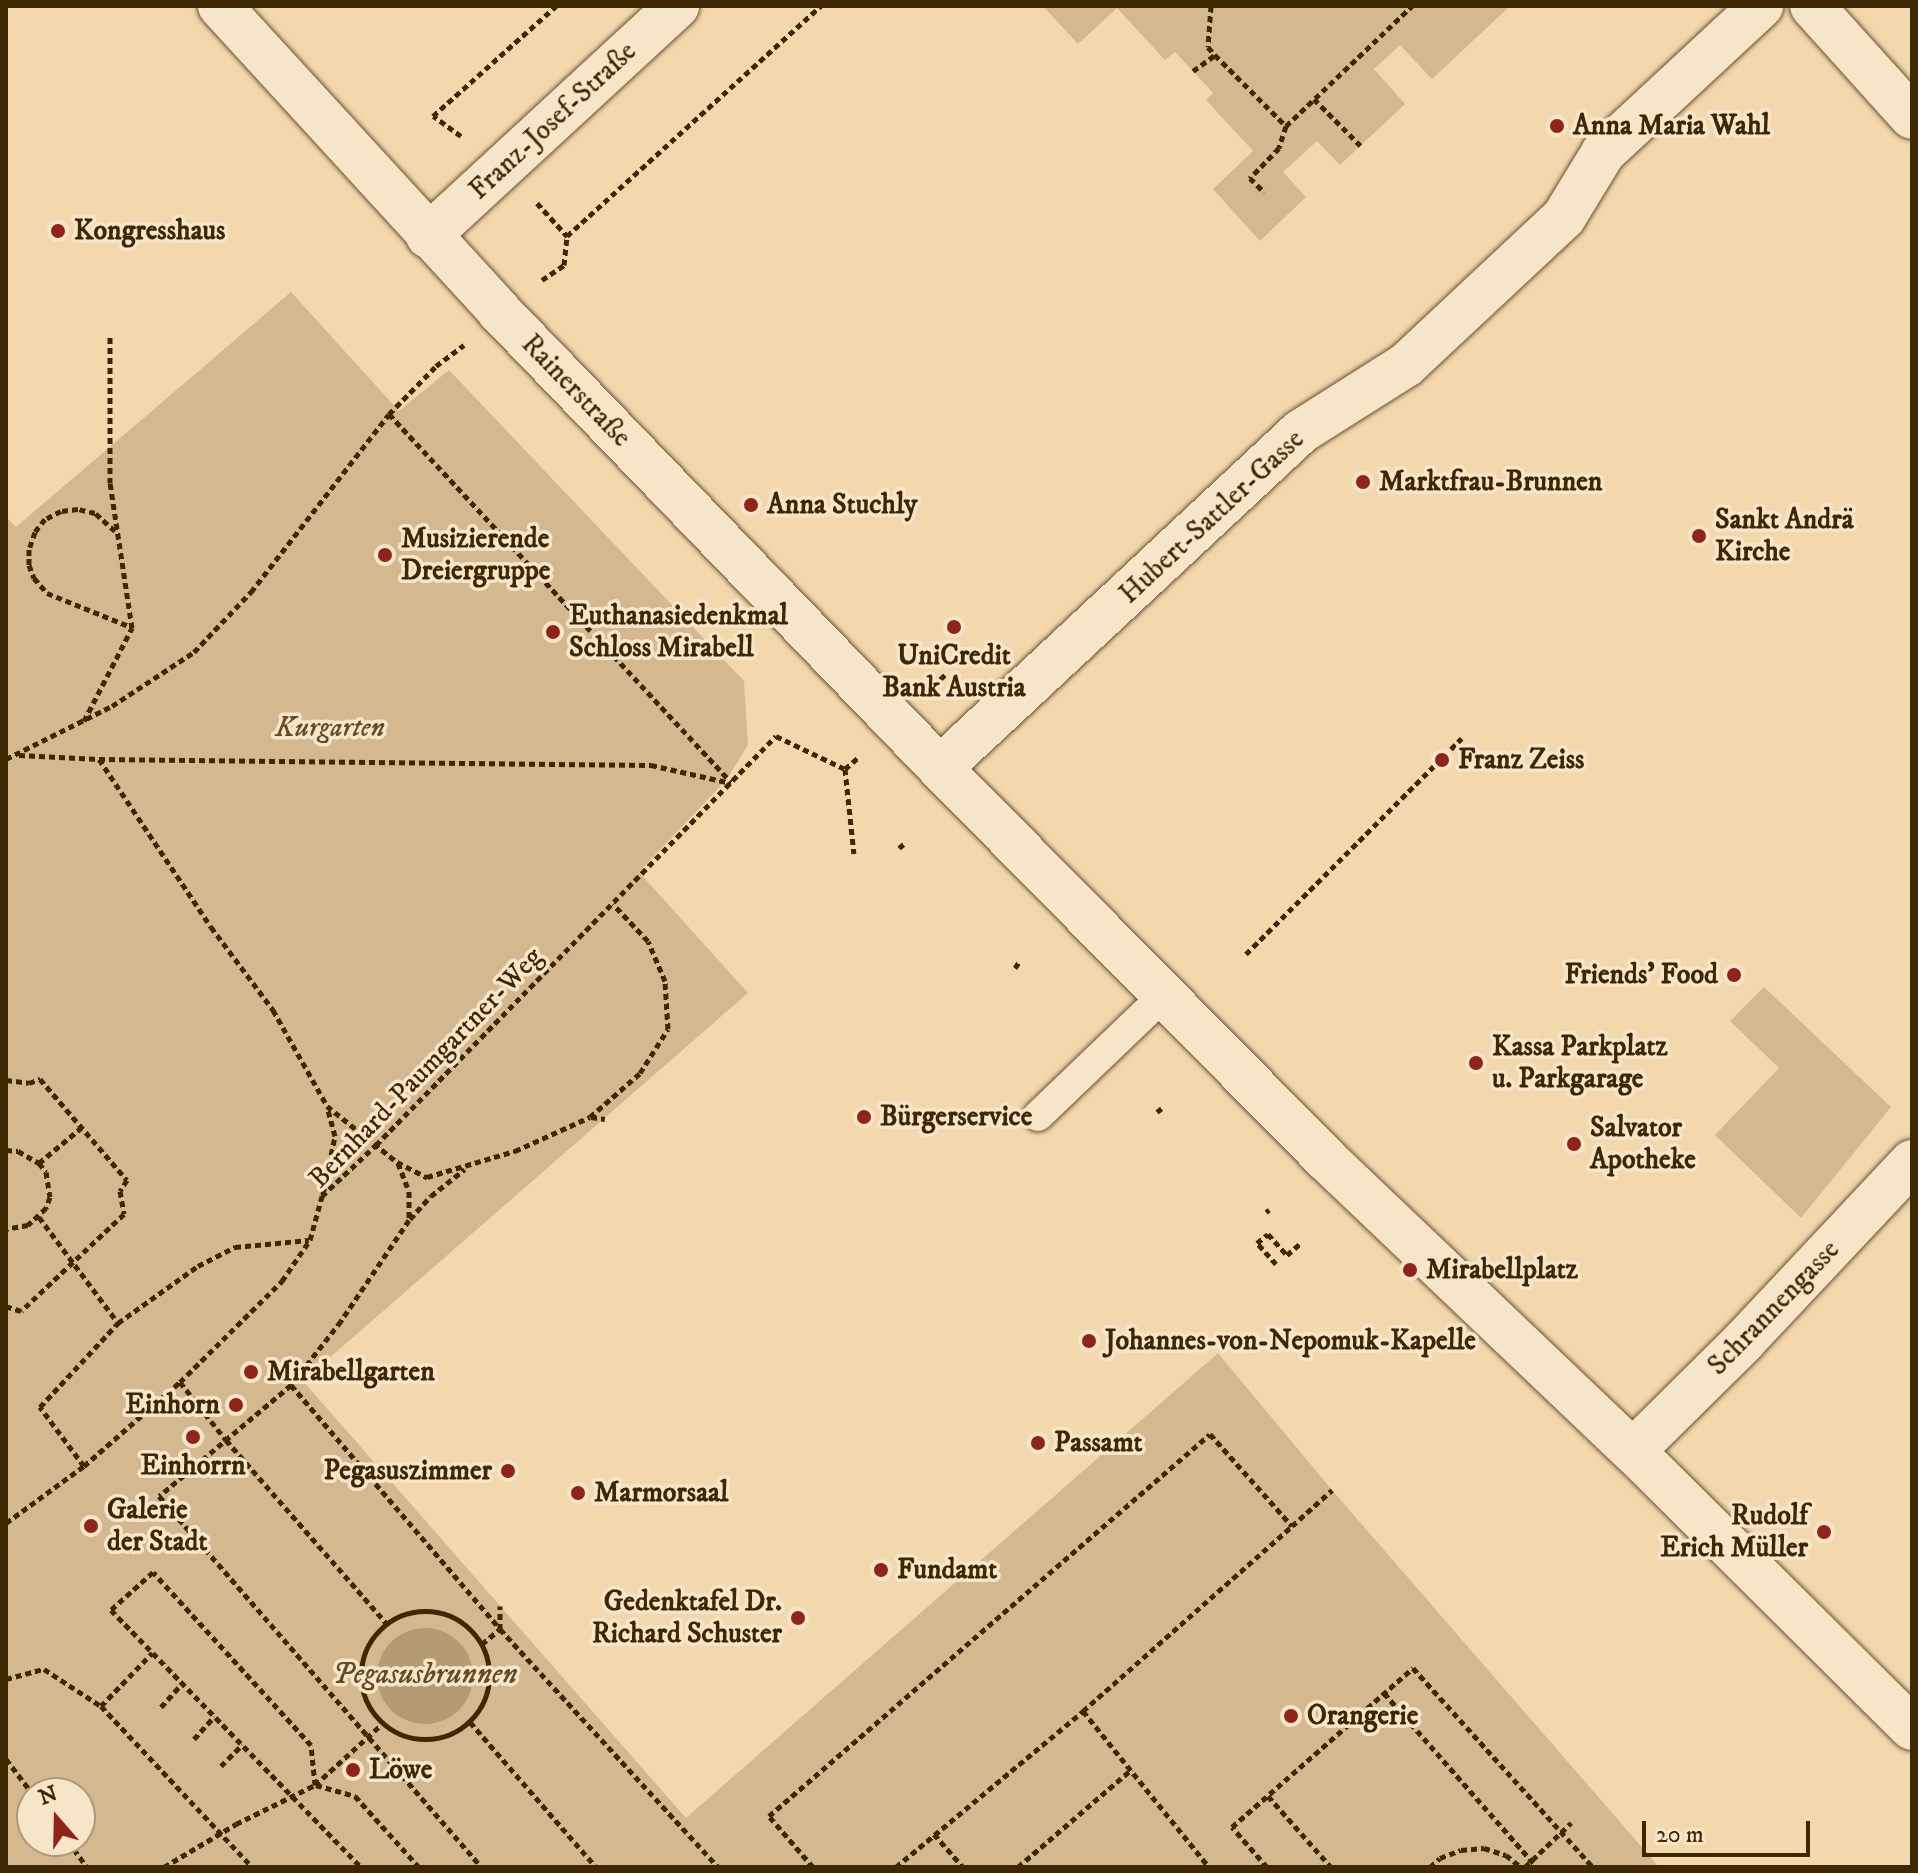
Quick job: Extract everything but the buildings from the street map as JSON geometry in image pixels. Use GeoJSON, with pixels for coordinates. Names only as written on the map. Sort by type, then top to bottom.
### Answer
{"type":"FeatureCollection","features":[{"type":"Feature","properties":{"kind":"street","name":"Rainerstraße"},"geometry":{"type":"LineString","coordinates":[[220,6],[428,236],[940,768]]}},
{"type":"Feature","properties":{"kind":"street","name":"Franz-Josef-Straße"},"geometry":{"type":"LineString","coordinates":[[428,236],[677,6]]}},
{"type":"Feature","properties":{"kind":"street","name":"Hubert-Sattler-Gasse"},"geometry":{"type":"LineString","coordinates":[[940,768],[1004,712],[1300,432],[1406,365],[1564,217],[1603,153],[1761,6]]}},
{"type":"Feature","properties":{"kind":"street"},"geometry":{"type":"LineString","coordinates":[[1812,6],[1912,117]]}},
{"type":"Feature","properties":{"kind":"street"},"geometry":{"type":"LineString","coordinates":[[940,768],[1326,1159],[1633,1451],[1912,1728]]}},
{"type":"Feature","properties":{"kind":"street","name":"Schrannengasse"},"geometry":{"type":"LineString","coordinates":[[1633,1451],[1743,1342],[1912,1162]]}},
{"type":"Feature","properties":{"kind":"lane"},"geometry":{"type":"LineString","coordinates":[[1038,1116],[1165,994]]}},
{"type":"Feature","properties":{"kind":"path"},"geometry":{"type":"LineString","coordinates":[[433,116],[556,6]]}},
{"type":"Feature","properties":{"kind":"path"},"geometry":{"type":"LineString","coordinates":[[564,265],[567,236],[821,6]]}},
{"type":"Feature","properties":{"kind":"path"},"geometry":{"type":"LineString","coordinates":[[1211,6],[1208,47],[1286,126]]}},
{"type":"Feature","properties":{"kind":"path"},"geometry":{"type":"LineString","coordinates":[[1264,192],[1250,178],[1279,148],[1286,126],[1412,6]]}},
{"type":"Feature","properties":{"kind":"path"},"geometry":{"type":"LineString","coordinates":[[1193,71],[1215,55]]}},
{"type":"Feature","properties":{"kind":"path"},"geometry":{"type":"LineString","coordinates":[[1314,99],[1361,146]]}},
{"type":"Feature","properties":{"kind":"path"},"geometry":{"type":"LineString","coordinates":[[84,721],[132,628],[115,531],[108,415],[110,336]]}},
{"type":"Feature","properties":{"kind":"path"},"geometry":{"type":"LineString","coordinates":[[6,759],[84,721],[152,682],[194,652],[251,592],[389,414],[436,366],[457,351]]}},
{"type":"Feature","properties":{"kind":"path"},"geometry":{"type":"LineString","coordinates":[[389,414],[732,783]]}},
{"type":"Feature","properties":{"kind":"path"},"geometry":{"type":"LineString","coordinates":[[115,531],[95,513],[78,509],[61,511],[45,519],[35,532],[29,549],[29,565],[34,578],[47,593],[132,628]]}},
{"type":"Feature","properties":{"kind":"path","name":"Bernhard-Paumgartner-Weg"},"geometry":{"type":"LineString","coordinates":[[6,1523],[84,1466],[180,1382],[282,1281],[310,1240],[322,1196],[376,1145],[776,736],[845,769],[854,854]]}},
{"type":"Feature","properties":{"kind":"path"},"geometry":{"type":"LineString","coordinates":[[1246,954],[1462,738]]}},
{"type":"Feature","properties":{"kind":"path"},"geometry":{"type":"LineString","coordinates":[[19,755],[99,759],[651,765],[732,783]]}},
{"type":"Feature","properties":{"kind":"path"},"geometry":{"type":"LineString","coordinates":[[99,759],[203,915],[273,1010],[327,1106],[335,1136],[322,1196]]}},
{"type":"Feature","properties":{"kind":"path"},"geometry":{"type":"LineString","coordinates":[[327,1106],[397,1162],[427,1177],[515,1151],[590,1117],[640,1073],[668,1029],[665,981],[648,941],[613,904]]}},
{"type":"Feature","properties":{"kind":"path"},"geometry":{"type":"LineString","coordinates":[[6,1080],[29,1083],[40,1079],[127,1180],[120,1191],[124,1214],[21,1311],[6,1306]]}},
{"type":"Feature","properties":{"kind":"path"},"geometry":{"type":"LineString","coordinates":[[590,1117],[605,1119]]}},
{"type":"Feature","properties":{"kind":"path"},"geometry":{"type":"LineString","coordinates":[[39,1163],[81,1127]]}},
{"type":"Feature","properties":{"kind":"path"},"geometry":{"type":"LineString","coordinates":[[6,1150],[18,1151],[39,1163],[46,1172],[50,1197],[39,1217],[28,1225],[6,1229]]}},
{"type":"Feature","properties":{"kind":"path"},"geometry":{"type":"LineString","coordinates":[[397,1162],[409,1191],[409,1220]]}},
{"type":"Feature","properties":{"kind":"path"},"geometry":{"type":"LineString","coordinates":[[469,1166],[431,1196],[409,1220],[341,1321],[291,1385],[159,1496],[481,1867]]}},
{"type":"Feature","properties":{"kind":"path"},"geometry":{"type":"LineString","coordinates":[[39,1217],[118,1323]]}},
{"type":"Feature","properties":{"kind":"path"},"geometry":{"type":"LineString","coordinates":[[1276,1264],[1257,1243],[1268,1234],[1287,1255],[1301,1243]]}},
{"type":"Feature","properties":{"kind":"path"},"geometry":{"type":"LineString","coordinates":[[84,1466],[40,1407],[118,1323],[198,1266],[235,1247],[310,1240]]}},
{"type":"Feature","properties":{"kind":"path"},"geometry":{"type":"LineString","coordinates":[[180,1382],[226,1440],[386,1623]]}},
{"type":"Feature","properties":{"kind":"path"},"geometry":{"type":"LineString","coordinates":[[291,1385],[500,1629],[718,1867]]}},
{"type":"Feature","properties":{"kind":"path"},"geometry":{"type":"LineString","coordinates":[[813,1867],[769,1816],[1210,1434],[1292,1526]]}},
{"type":"Feature","properties":{"kind":"path"},"geometry":{"type":"LineString","coordinates":[[896,1867],[1083,1711],[1332,1490]]}},
{"type":"Feature","properties":{"kind":"path"},"geometry":{"type":"LineString","coordinates":[[315,1785],[311,1745],[153,1572],[111,1610],[361,1867]]}},
{"type":"Feature","properties":{"kind":"path"},"geometry":{"type":"LineString","coordinates":[[500,1606],[500,1629]]}},
{"type":"Feature","properties":{"kind":"path"},"geometry":{"type":"LineString","coordinates":[[420,1610],[439,1612],[471,1629],[482,1644],[489,1664],[489,1685],[482,1705],[470,1722],[436,1739],[398,1734],[382,1724],[362,1692],[359,1673],[372,1637],[386,1623],[420,1610]]}},
{"type":"Feature","properties":{"kind":"path"},"geometry":{"type":"LineString","coordinates":[[482,1644],[500,1629]]}},
{"type":"Feature","properties":{"kind":"path"},"geometry":{"type":"LineString","coordinates":[[101,1706],[152,1653]]}},
{"type":"Feature","properties":{"kind":"path"},"geometry":{"type":"LineString","coordinates":[[1267,1867],[1232,1827],[1413,1668],[1593,1867]]}},
{"type":"Feature","properties":{"kind":"path"},"geometry":{"type":"LineString","coordinates":[[6,1679],[44,1669],[101,1706],[252,1867]]}},
{"type":"Feature","properties":{"kind":"path"},"geometry":{"type":"LineString","coordinates":[[161,1707],[182,1684]]}},
{"type":"Feature","properties":{"kind":"path"},"geometry":{"type":"LineString","coordinates":[[1384,1693],[1537,1867]]}},
{"type":"Feature","properties":{"kind":"path"},"geometry":{"type":"LineString","coordinates":[[1083,1711],[1209,1867]]}},
{"type":"Feature","properties":{"kind":"path"},"geometry":{"type":"LineString","coordinates":[[194,1739],[214,1717]]}},
{"type":"Feature","properties":{"kind":"path"},"geometry":{"type":"LineString","coordinates":[[470,1722],[596,1867]]}},
{"type":"Feature","properties":{"kind":"path"},"geometry":{"type":"LineString","coordinates":[[164,1867],[291,1794],[315,1785],[382,1724]]}},
{"type":"Feature","properties":{"kind":"path"},"geometry":{"type":"LineString","coordinates":[[221,1766],[242,1745]]}},
{"type":"Feature","properties":{"kind":"path"},"geometry":{"type":"LineString","coordinates":[[6,1759],[20,1777]]}},
{"type":"Feature","properties":{"kind":"path"},"geometry":{"type":"LineString","coordinates":[[1018,1867],[1132,1769]]}},
{"type":"Feature","properties":{"kind":"path"},"geometry":{"type":"LineString","coordinates":[[315,1785],[355,1796],[419,1867]]}},
{"type":"Feature","properties":{"kind":"path"},"geometry":{"type":"LineString","coordinates":[[1268,1796],[1331,1867]]}},
{"type":"Feature","properties":{"kind":"path"},"geometry":{"type":"LineString","coordinates":[[1430,1867],[1461,1850],[1484,1848],[1506,1855],[1523,1867],[1571,1823]]}},
{"type":"Feature","properties":{"kind":"path"},"geometry":{"type":"LineString","coordinates":[[934,1834],[963,1867]]}},
{"type":"Feature","properties":{"kind":"path"},"geometry":{"type":"LineString","coordinates":[[1259,1867],[1261,1860]]}},
{"type":"Feature","properties":{"kind":"green space"},"geometry":{"type":"Polygon","coordinates":[[[1043,6],[1510,6],[1432,79],[1400,45],[1374,69],[1405,104],[1340,165],[1317,141],[1283,172],[1306,197],[1260,241],[1213,189],[1253,151],[1206,100],[1213,93],[1193,71],[1175,52],[1165,60],[1117,8],[1078,44],[1043,6]]]}},
{"type":"Feature","properties":{"kind":"green space","name":"Kurgarten"},"geometry":{"type":"Polygon","coordinates":[[[291,292],[399,411],[449,370],[744,681],[748,745],[727,779],[639,872],[748,993],[303,1381],[686,1818],[1218,1353],[1332,1490],[1659,1867],[6,1867],[6,517],[16,527],[291,292]]]}},
{"type":"Feature","properties":{"kind":"green space"},"geometry":{"type":"Polygon","coordinates":[[[1764,987],[1891,1107],[1801,1218],[1715,1135],[1779,1068],[1730,1021],[1764,987]]]}},
{"type":"Feature","properties":{"kind":"water","name":"Pegasusbrunnen"},"geometry":{"type":"Polygon","coordinates":[[[425,1628],[443,1632],[459,1642],[469,1658],[473,1676],[469,1694],[459,1710],[443,1720],[425,1724],[407,1720],[391,1710],[381,1694],[377,1676],[381,1658],[391,1642],[407,1632],[425,1628]]]}},
{"type":"Feature","properties":{"kind":"place","name":"Anna Maria Wahl"},"geometry":{"type":"Point","coordinates":[1557,126]}},
{"type":"Feature","properties":{"kind":"place","name":"Kongresshaus"},"geometry":{"type":"Point","coordinates":[58,231]}},
{"type":"Feature","properties":{"kind":"place","name":"Marktfrau-Brunnen"},"geometry":{"type":"Point","coordinates":[1363,482]}},
{"type":"Feature","properties":{"kind":"place","name":"Anna Stuchly"},"geometry":{"type":"Point","coordinates":[751,505]}},
{"type":"Feature","properties":{"kind":"place","name":"Sankt Andrä Kirche"},"geometry":{"type":"Point","coordinates":[1699,536]}},
{"type":"Feature","properties":{"kind":"place","name":"Musizierende Dreiergruppe"},"geometry":{"type":"Point","coordinates":[385,555]}},
{"type":"Feature","properties":{"kind":"place","name":"UniCredit Bank Austria"},"geometry":{"type":"Point","coordinates":[954,627]}},
{"type":"Feature","properties":{"kind":"place","name":"Euthanasiedenkmal Schloss Mirabell"},"geometry":{"type":"Point","coordinates":[553,632]}},
{"type":"Feature","properties":{"kind":"place","name":"Franz Zeiss"},"geometry":{"type":"Point","coordinates":[1442,760]}},
{"type":"Feature","properties":{"kind":"place","name":"Friends' Food"},"geometry":{"type":"Point","coordinates":[1734,975]}},
{"type":"Feature","properties":{"kind":"place","name":"Kassa Parkplatz u. Parkgarage"},"geometry":{"type":"Point","coordinates":[1476,1063]}},
{"type":"Feature","properties":{"kind":"place","name":"Bürgerservice"},"geometry":{"type":"Point","coordinates":[864,1117]}},
{"type":"Feature","properties":{"kind":"place","name":"Salvator Apotheke"},"geometry":{"type":"Point","coordinates":[1574,1144]}},
{"type":"Feature","properties":{"kind":"place","name":"Mirabellplatz"},"geometry":{"type":"Point","coordinates":[1410,1270]}},
{"type":"Feature","properties":{"kind":"place","name":"Johannes-von-Nepomuk-Kapelle"},"geometry":{"type":"Point","coordinates":[1089,1341]}},
{"type":"Feature","properties":{"kind":"place","name":"Mirabellgarten"},"geometry":{"type":"Point","coordinates":[251,1372]}},
{"type":"Feature","properties":{"kind":"place","name":"Einhorn"},"geometry":{"type":"Point","coordinates":[236,1405]}},
{"type":"Feature","properties":{"kind":"place","name":"Einhorrn"},"geometry":{"type":"Point","coordinates":[193,1437]}},
{"type":"Feature","properties":{"kind":"place","name":"Passamt"},"geometry":{"type":"Point","coordinates":[1038,1443]}},
{"type":"Feature","properties":{"kind":"place","name":"Pegasuszimmer"},"geometry":{"type":"Point","coordinates":[508,1471]}},
{"type":"Feature","properties":{"kind":"place","name":"Marmorsaal"},"geometry":{"type":"Point","coordinates":[578,1493]}},
{"type":"Feature","properties":{"kind":"place","name":"Galerie der Stadt"},"geometry":{"type":"Point","coordinates":[91,1526]}},
{"type":"Feature","properties":{"kind":"place","name":"Rudolf Erich Müller"},"geometry":{"type":"Point","coordinates":[1824,1532]}},
{"type":"Feature","properties":{"kind":"place","name":"Fundamt"},"geometry":{"type":"Point","coordinates":[881,1570]}},
{"type":"Feature","properties":{"kind":"place","name":"Gedenktafel Dr. Richard Schuster"},"geometry":{"type":"Point","coordinates":[798,1618]}},
{"type":"Feature","properties":{"kind":"place","name":"Orangerie"},"geometry":{"type":"Point","coordinates":[1291,1716]}},
{"type":"Feature","properties":{"kind":"place","name":"Löwe"},"geometry":{"type":"Point","coordinates":[353,1770]}}]}
